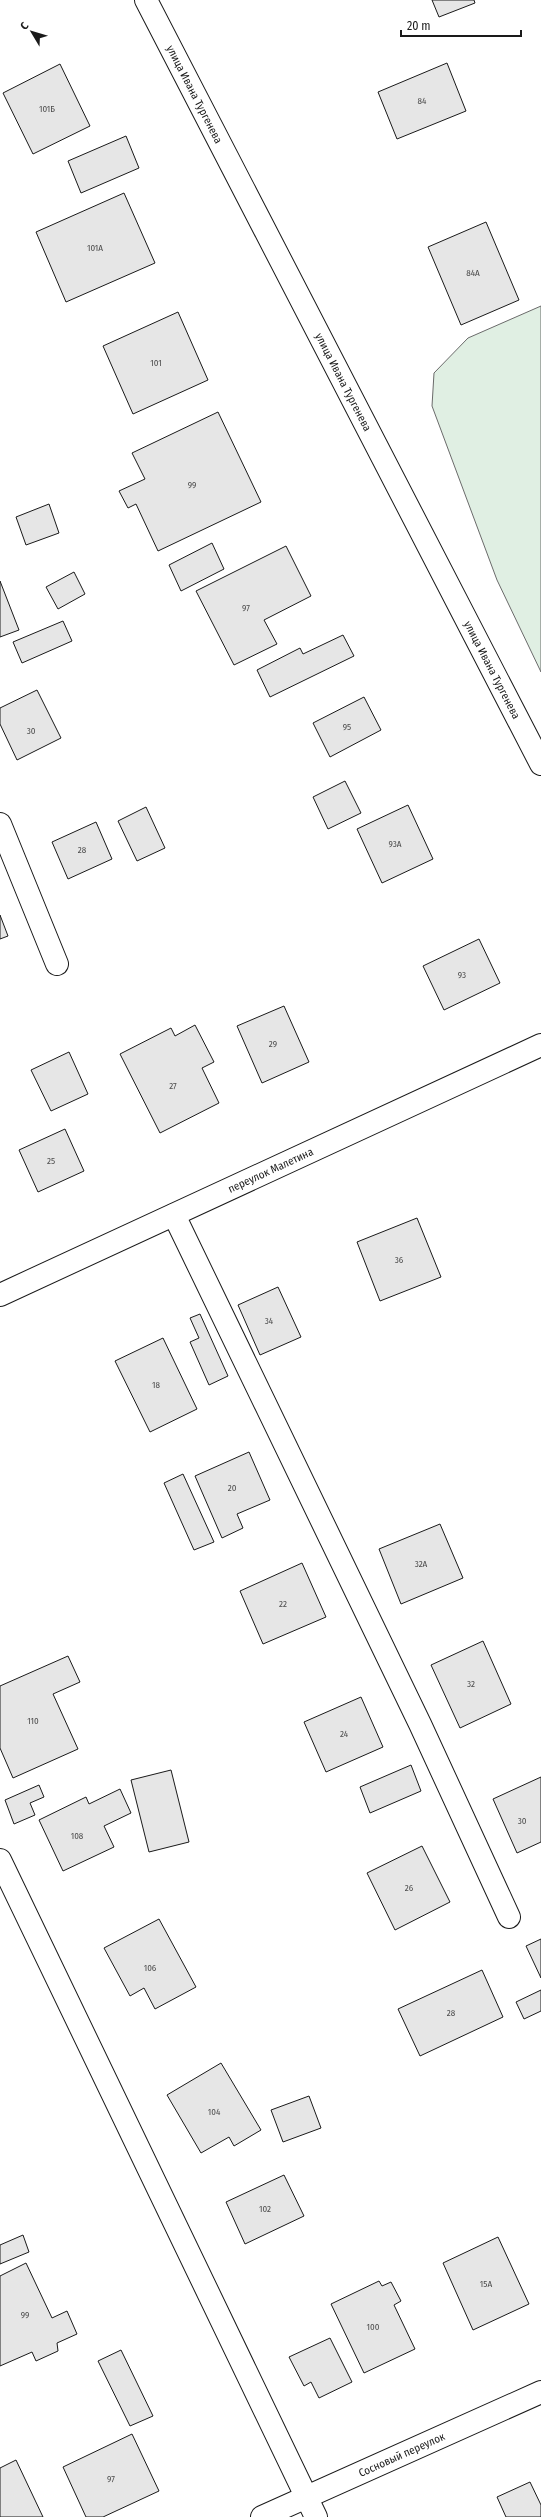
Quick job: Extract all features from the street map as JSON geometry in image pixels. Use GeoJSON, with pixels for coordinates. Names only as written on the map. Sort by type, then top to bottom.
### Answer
{"type":"FeatureCollection","features":[{"type":"Feature","properties":{"kind":"street","name":"улица Ивана Тургенева"},"geometry":{"type":"LineString","coordinates":[[146,0],[541,764]]}},
{"type":"Feature","properties":{"kind":"street"},"geometry":{"type":"LineString","coordinates":[[0,824],[57,964]]}},
{"type":"Feature","properties":{"kind":"street","name":"переулок Малетина"},"geometry":{"type":"LineString","coordinates":[[0,1295],[541,1045]]}},
{"type":"Feature","properties":{"kind":"street"},"geometry":{"type":"LineString","coordinates":[[174,1215],[420,1724],[509,1917]]}},
{"type":"Feature","properties":{"kind":"street"},"geometry":{"type":"LineString","coordinates":[[0,1860],[316,2517]]}},
{"type":"Feature","properties":{"kind":"street","name":"Сосновый переулок"},"geometry":{"type":"LineString","coordinates":[[262,2517],[541,2392]]}},
{"type":"Feature","properties":{"kind":"green space"},"geometry":{"type":"Polygon","coordinates":[[[541,306],[541,672],[497,580],[432,406],[434,373],[468,338],[541,306]]]}},
{"type":"Feature","properties":{"kind":"building"},"geometry":{"type":"Polygon","coordinates":[[[432,0],[474,0],[475,3],[439,17],[432,0]]]}},
{"type":"Feature","properties":{"kind":"building"},"geometry":{"type":"Polygon","coordinates":[[[447,63],[466,111],[397,139],[378,92],[447,63]]]}},
{"type":"Feature","properties":{"kind":"building"},"geometry":{"type":"Polygon","coordinates":[[[60,64],[90,126],[33,154],[3,93],[60,64]]]}},
{"type":"Feature","properties":{"kind":"building"},"geometry":{"type":"Polygon","coordinates":[[[126,136],[139,168],[81,193],[68,161],[126,136]]]}},
{"type":"Feature","properties":{"kind":"building"},"geometry":{"type":"Polygon","coordinates":[[[124,193],[155,263],[66,302],[36,232],[124,193]]]}},
{"type":"Feature","properties":{"kind":"building"},"geometry":{"type":"Polygon","coordinates":[[[486,222],[519,300],[461,325],[428,247],[486,222]]]}},
{"type":"Feature","properties":{"kind":"building"},"geometry":{"type":"Polygon","coordinates":[[[178,312],[208,380],[133,414],[103,346],[178,312]]]}},
{"type":"Feature","properties":{"kind":"building"},"geometry":{"type":"Polygon","coordinates":[[[218,412],[261,502],[158,551],[136,504],[128,508],[119,491],[145,479],[132,453],[218,412]]]}},
{"type":"Feature","properties":{"kind":"building"},"geometry":{"type":"Polygon","coordinates":[[[49,504],[59,533],[26,545],[16,517],[49,504]]]}},
{"type":"Feature","properties":{"kind":"building"},"geometry":{"type":"Polygon","coordinates":[[[212,543],[224,569],[181,591],[169,565],[212,543]]]}},
{"type":"Feature","properties":{"kind":"building"},"geometry":{"type":"Polygon","coordinates":[[[286,546],[311,596],[264,620],[277,644],[234,665],[196,591],[286,546]]]}},
{"type":"Feature","properties":{"kind":"building"},"geometry":{"type":"Polygon","coordinates":[[[74,572],[85,594],[58,609],[46,587],[74,572]]]}},
{"type":"Feature","properties":{"kind":"building"},"geometry":{"type":"Polygon","coordinates":[[[0,581],[19,630],[0,637],[0,581]]]}},
{"type":"Feature","properties":{"kind":"building"},"geometry":{"type":"Polygon","coordinates":[[[63,621],[72,641],[22,663],[13,642],[63,621]]]}},
{"type":"Feature","properties":{"kind":"building"},"geometry":{"type":"Polygon","coordinates":[[[343,635],[354,656],[270,697],[257,670],[300,648],[303,654],[343,635]]]}},
{"type":"Feature","properties":{"kind":"building"},"geometry":{"type":"Polygon","coordinates":[[[37,690],[61,738],[17,760],[0,724],[0,708],[37,690]]]}},
{"type":"Feature","properties":{"kind":"building"},"geometry":{"type":"Polygon","coordinates":[[[364,697],[381,730],[330,757],[313,723],[364,697]]]}},
{"type":"Feature","properties":{"kind":"building"},"geometry":{"type":"Polygon","coordinates":[[[345,781],[361,813],[328,829],[313,797],[345,781]]]}},
{"type":"Feature","properties":{"kind":"building"},"geometry":{"type":"Polygon","coordinates":[[[408,805],[433,859],[382,883],[357,829],[408,805]]]}},
{"type":"Feature","properties":{"kind":"building"},"geometry":{"type":"Polygon","coordinates":[[[146,807],[165,848],[137,861],[118,821],[146,807]]]}},
{"type":"Feature","properties":{"kind":"building"},"geometry":{"type":"Polygon","coordinates":[[[96,822],[112,859],[68,879],[52,842],[96,822]]]}},
{"type":"Feature","properties":{"kind":"building"},"geometry":{"type":"Polygon","coordinates":[[[0,915],[8,936],[0,939],[0,915]]]}},
{"type":"Feature","properties":{"kind":"building"},"geometry":{"type":"Polygon","coordinates":[[[479,939],[500,983],[444,1010],[423,966],[479,939]]]}},
{"type":"Feature","properties":{"kind":"building"},"geometry":{"type":"Polygon","coordinates":[[[284,1006],[309,1062],[262,1083],[237,1026],[284,1006]]]}},
{"type":"Feature","properties":{"kind":"building"},"geometry":{"type":"Polygon","coordinates":[[[195,1025],[214,1062],[202,1068],[219,1103],[160,1133],[120,1054],[171,1028],[175,1036],[195,1025]]]}},
{"type":"Feature","properties":{"kind":"building"},"geometry":{"type":"Polygon","coordinates":[[[69,1052],[88,1094],[51,1111],[31,1070],[69,1052]]]}},
{"type":"Feature","properties":{"kind":"building"},"geometry":{"type":"Polygon","coordinates":[[[65,1129],[84,1171],[38,1192],[19,1150],[65,1129]]]}},
{"type":"Feature","properties":{"kind":"building"},"geometry":{"type":"Polygon","coordinates":[[[417,1218],[441,1277],[380,1301],[357,1242],[417,1218]]]}},
{"type":"Feature","properties":{"kind":"building"},"geometry":{"type":"Polygon","coordinates":[[[278,1287],[301,1337],[260,1355],[238,1305],[278,1287]]]}},
{"type":"Feature","properties":{"kind":"building"},"geometry":{"type":"Polygon","coordinates":[[[200,1314],[228,1376],[209,1385],[190,1342],[199,1338],[190,1318],[200,1314]]]}},
{"type":"Feature","properties":{"kind":"building"},"geometry":{"type":"Polygon","coordinates":[[[163,1338],[197,1409],[150,1432],[115,1361],[163,1338]]]}},
{"type":"Feature","properties":{"kind":"building"},"geometry":{"type":"Polygon","coordinates":[[[249,1452],[270,1500],[237,1514],[243,1528],[222,1538],[195,1476],[249,1452]]]}},
{"type":"Feature","properties":{"kind":"building"},"geometry":{"type":"Polygon","coordinates":[[[183,1474],[214,1542],[194,1550],[164,1483],[183,1474]]]}},
{"type":"Feature","properties":{"kind":"building"},"geometry":{"type":"Polygon","coordinates":[[[440,1524],[463,1578],[401,1604],[379,1549],[440,1524]]]}},
{"type":"Feature","properties":{"kind":"building"},"geometry":{"type":"Polygon","coordinates":[[[302,1563],[326,1617],[263,1644],[240,1591],[302,1563]]]}},
{"type":"Feature","properties":{"kind":"building"},"geometry":{"type":"Polygon","coordinates":[[[483,1641],[511,1704],[460,1728],[431,1665],[483,1641]]]}},
{"type":"Feature","properties":{"kind":"building"},"geometry":{"type":"Polygon","coordinates":[[[68,1656],[80,1682],[53,1694],[78,1749],[13,1778],[0,1748],[0,1686],[68,1656]]]}},
{"type":"Feature","properties":{"kind":"building"},"geometry":{"type":"Polygon","coordinates":[[[361,1697],[383,1747],[326,1772],[304,1722],[361,1697]]]}},
{"type":"Feature","properties":{"kind":"building"},"geometry":{"type":"Polygon","coordinates":[[[411,1765],[421,1791],[370,1813],[360,1787],[411,1765]]]}},
{"type":"Feature","properties":{"kind":"building"},"geometry":{"type":"Polygon","coordinates":[[[171,1770],[189,1842],[149,1852],[131,1780],[171,1770]]]}},
{"type":"Feature","properties":{"kind":"building"},"geometry":{"type":"Polygon","coordinates":[[[541,1777],[541,1842],[517,1853],[493,1799],[541,1777]]]}},
{"type":"Feature","properties":{"kind":"building"},"geometry":{"type":"Polygon","coordinates":[[[39,1785],[44,1797],[30,1803],[35,1815],[14,1824],[5,1800],[39,1785]]]}},
{"type":"Feature","properties":{"kind":"building"},"geometry":{"type":"Polygon","coordinates":[[[120,1789],[131,1813],[104,1826],[114,1847],[63,1871],[39,1820],[86,1797],[89,1804],[120,1789]]]}},
{"type":"Feature","properties":{"kind":"building"},"geometry":{"type":"Polygon","coordinates":[[[422,1846],[450,1902],[395,1930],[367,1873],[422,1846]]]}},
{"type":"Feature","properties":{"kind":"building"},"geometry":{"type":"Polygon","coordinates":[[[159,1919],[196,1987],[155,2009],[144,1988],[130,1996],[104,1948],[159,1919]]]}},
{"type":"Feature","properties":{"kind":"building"},"geometry":{"type":"Polygon","coordinates":[[[541,1939],[541,1978],[526,1946],[541,1939]]]}},
{"type":"Feature","properties":{"kind":"building"},"geometry":{"type":"Polygon","coordinates":[[[482,1970],[503,2017],[420,2056],[398,2009],[482,1970]]]}},
{"type":"Feature","properties":{"kind":"building"},"geometry":{"type":"Polygon","coordinates":[[[541,1990],[541,2011],[524,2019],[516,2002],[541,1990]]]}},
{"type":"Feature","properties":{"kind":"building"},"geometry":{"type":"Polygon","coordinates":[[[221,2063],[261,2130],[234,2146],[229,2137],[201,2153],[167,2095],[221,2063]]]}},
{"type":"Feature","properties":{"kind":"building"},"geometry":{"type":"Polygon","coordinates":[[[309,2096],[321,2128],[283,2142],[271,2110],[309,2096]]]}},
{"type":"Feature","properties":{"kind":"building"},"geometry":{"type":"Polygon","coordinates":[[[284,2175],[304,2216],[245,2244],[226,2202],[284,2175]]]}},
{"type":"Feature","properties":{"kind":"building"},"geometry":{"type":"Polygon","coordinates":[[[23,2235],[29,2252],[0,2264],[0,2245],[23,2235]]]}},
{"type":"Feature","properties":{"kind":"building"},"geometry":{"type":"Polygon","coordinates":[[[498,2237],[529,2304],[473,2330],[443,2263],[498,2237]]]}},
{"type":"Feature","properties":{"kind":"building"},"geometry":{"type":"Polygon","coordinates":[[[26,2263],[52,2318],[67,2311],[77,2334],[57,2343],[58,2351],[36,2361],[32,2352],[0,2366],[0,2276],[26,2263]]]}},
{"type":"Feature","properties":{"kind":"building"},"geometry":{"type":"Polygon","coordinates":[[[379,2281],[382,2286],[391,2282],[401,2301],[394,2305],[415,2349],[364,2373],[331,2304],[379,2281]]]}},
{"type":"Feature","properties":{"kind":"building"},"geometry":{"type":"Polygon","coordinates":[[[330,2338],[352,2382],[319,2398],[311,2382],[304,2386],[289,2357],[330,2338]]]}},
{"type":"Feature","properties":{"kind":"building"},"geometry":{"type":"Polygon","coordinates":[[[121,2350],[153,2416],[130,2426],[98,2361],[121,2350]]]}},
{"type":"Feature","properties":{"kind":"building"},"geometry":{"type":"Polygon","coordinates":[[[132,2434],[159,2491],[103,2517],[86,2517],[63,2467],[132,2434]]]}},
{"type":"Feature","properties":{"kind":"building"},"geometry":{"type":"Polygon","coordinates":[[[16,2460],[43,2517],[0,2517],[0,2468],[16,2460]]]}},
{"type":"Feature","properties":{"kind":"building"},"geometry":{"type":"Polygon","coordinates":[[[530,2482],[541,2505],[541,2517],[506,2517],[497,2497],[530,2482]]]}}]}
